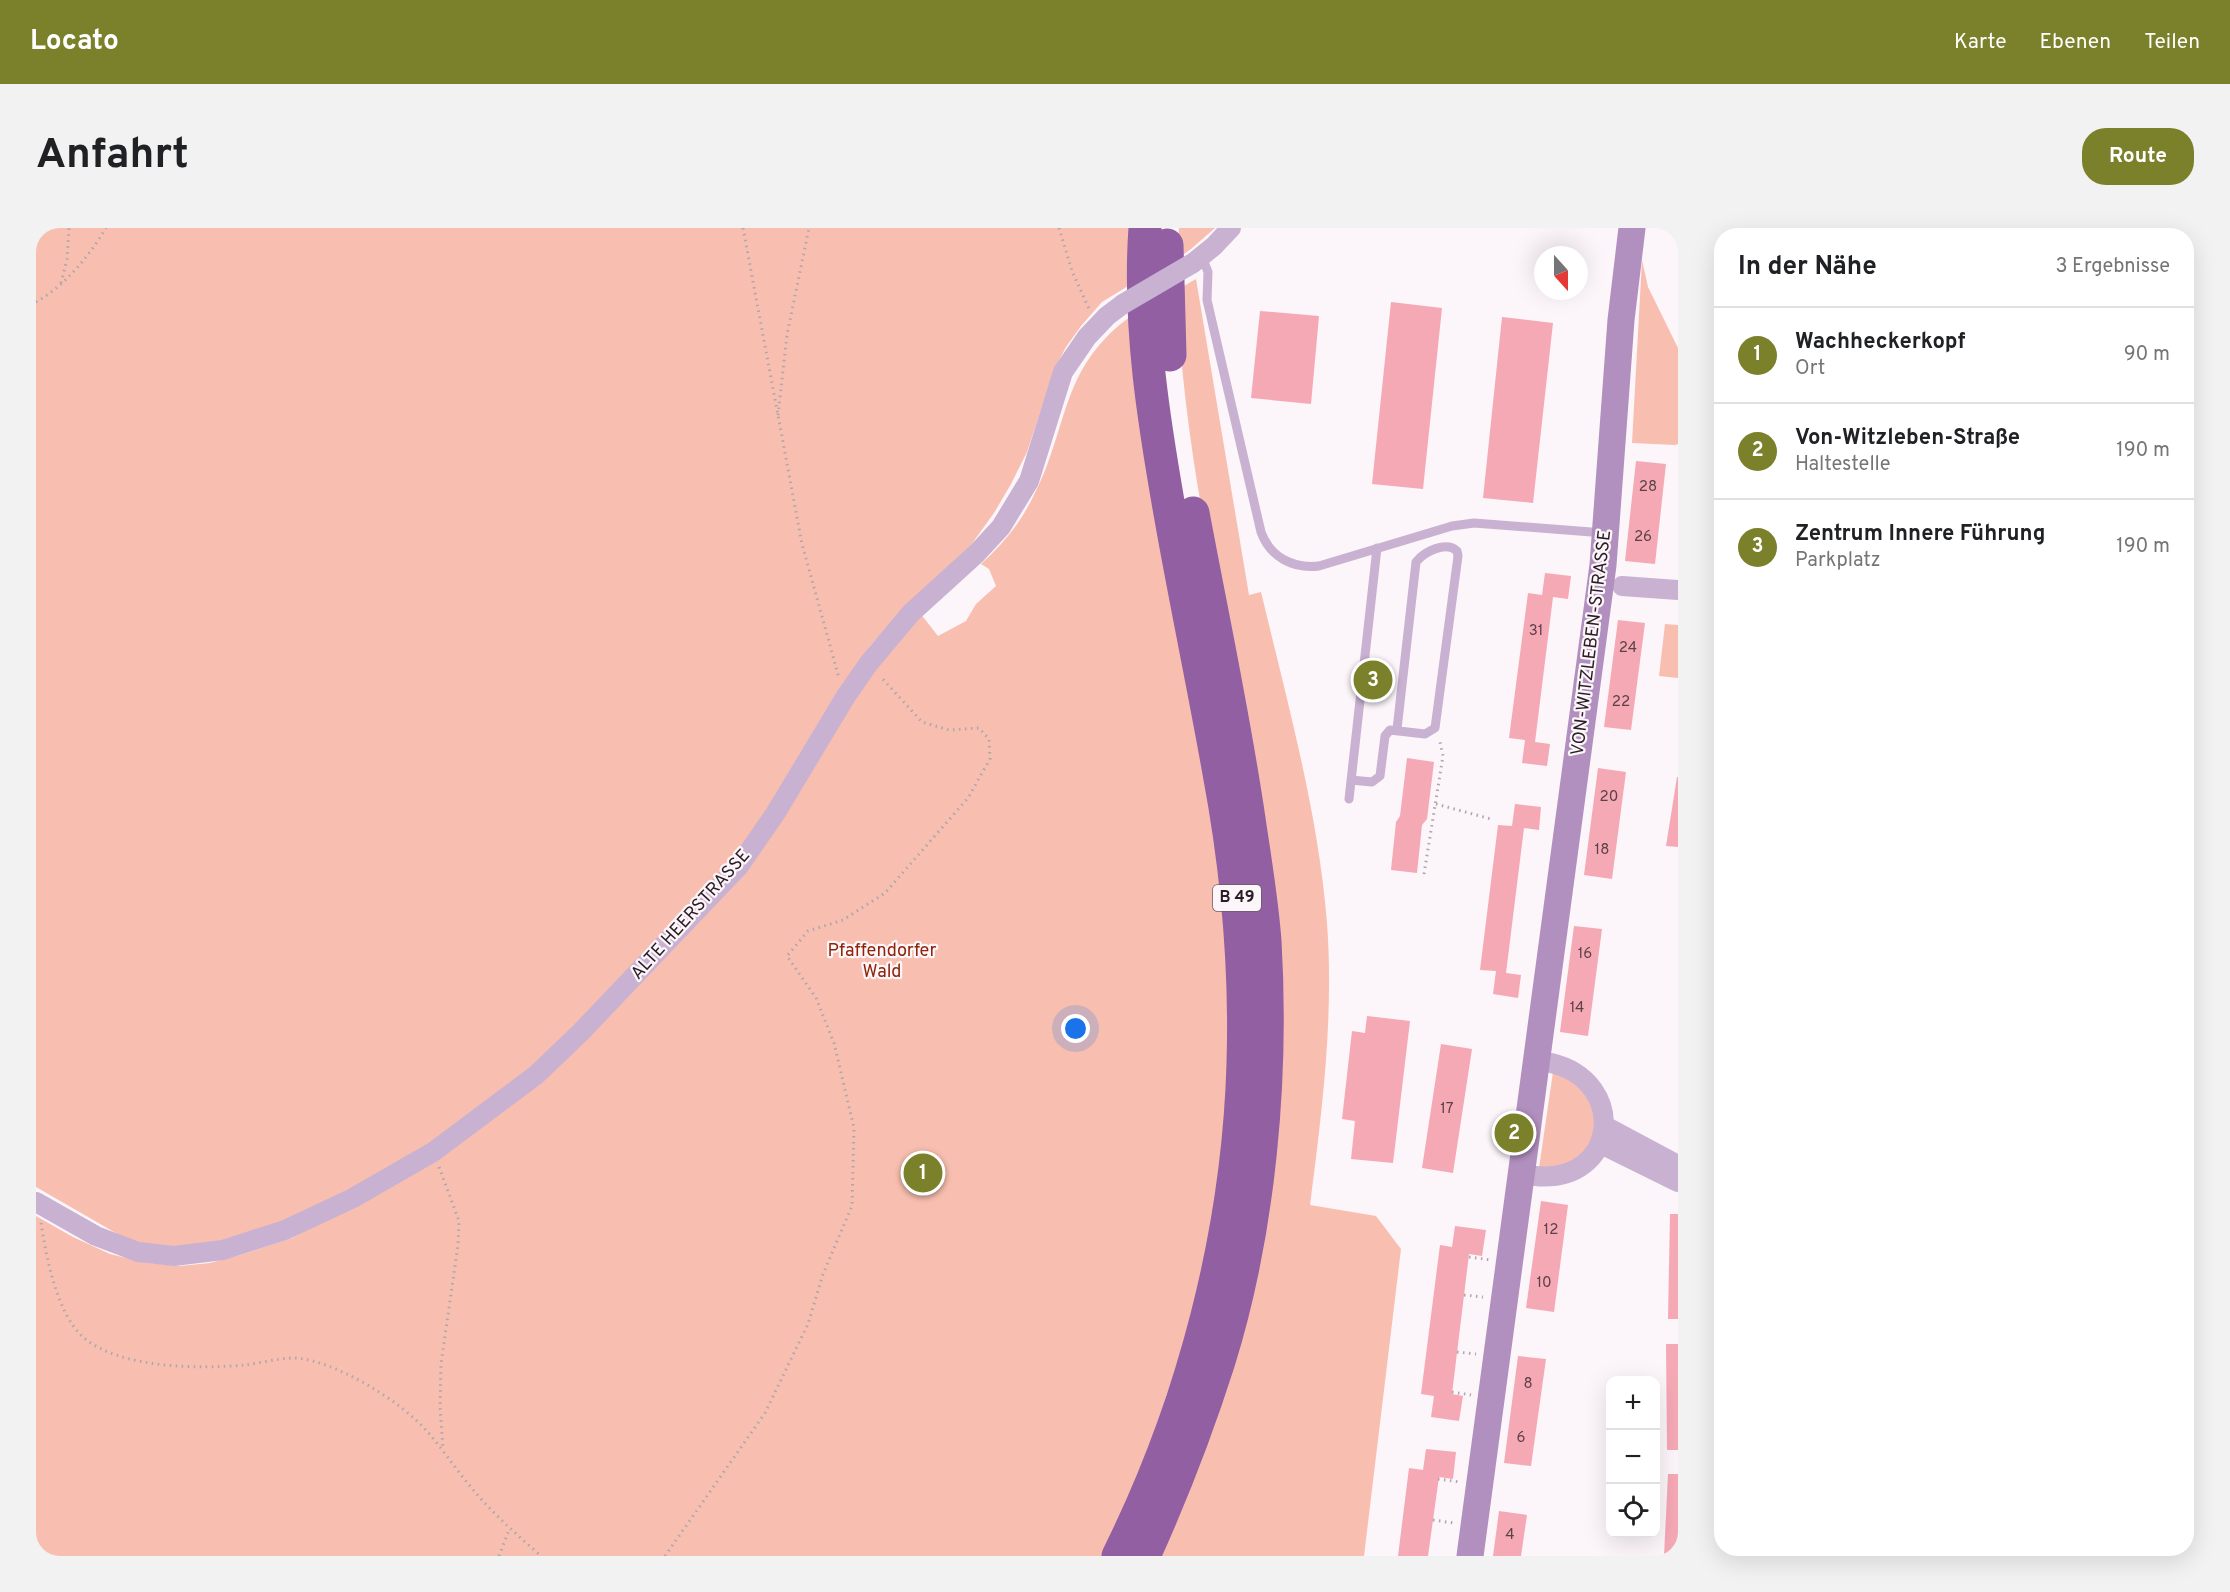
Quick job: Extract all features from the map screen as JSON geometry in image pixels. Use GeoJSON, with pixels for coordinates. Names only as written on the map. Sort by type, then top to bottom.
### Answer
{"type":"FeatureCollection","features":[{"type":"Feature","properties":{"kind":"highway","name":"B 49"},"geometry":{"type":"LineString","coordinates":[[1118,1556],[1157,1469],[1197,1352],[1214,1284],[1231,1196],[1239,1130],[1243,1065],[1241,942],[1235,882],[1220,775],[1196,659],[1154,416],[1143,299],[1145,228]]}},
{"type":"Feature","properties":{"kind":"highway","name":"B 49"},"geometry":{"type":"LineString","coordinates":[[1144,1556],[1178,1478],[1200,1419],[1220,1358],[1237,1291],[1254,1201],[1263,1132],[1267,1019],[1264,940],[1258,878],[1242,769],[1185,473],[1176,410],[1167,316],[1168,228]]}},
{"type":"Feature","properties":{"kind":"street","name":"ALTE HEERSTRASSE"},"geometry":{"type":"LineString","coordinates":[[41,1204],[96,1236],[138,1252],[174,1256],[198,1255],[254,1241],[285,1230],[353,1198],[433,1152],[511,1094],[550,1062],[739,866],[769,824],[846,696],[869,663],[911,613],[990,540],[1011,512],[1033,470],[1063,372],[1078,349],[1098,326],[1123,304],[1198,260],[1231,228]]}},
{"type":"Feature","properties":{"kind":"street","name":"VON-WITZLEBEN-STRASSE"},"geometry":{"type":"LineString","coordinates":[[1470,1556],[1606,533],[1621,320],[1632,228]]}},
{"type":"Feature","properties":{"kind":"street"},"geometry":{"type":"LineString","coordinates":[[1622,586],[1678,590]]}},
{"type":"Feature","properties":{"kind":"street"},"geometry":{"type":"LineString","coordinates":[[1535,1176],[1552,1177],[1572,1172],[1590,1160],[1603,1135],[1601,1106],[1586,1081],[1572,1070],[1551,1063]]}},
{"type":"Feature","properties":{"kind":"street"},"geometry":{"type":"LineString","coordinates":[[1603,1135],[1678,1165]]}},
{"type":"Feature","properties":{"kind":"street"},"geometry":{"type":"LineString","coordinates":[[1603,1135],[1678,1182]]}},
{"type":"Feature","properties":{"kind":"lane"},"geometry":{"type":"LineString","coordinates":[[1198,260],[1208,272],[1207,300],[1261,532],[1272,553],[1284,560],[1312,566],[1452,526],[1474,523],[1606,533]]}},
{"type":"Feature","properties":{"kind":"lane"},"geometry":{"type":"LineString","coordinates":[[1349,799],[1377,548]]}},
{"type":"Feature","properties":{"kind":"lane"},"geometry":{"type":"LineString","coordinates":[[1350,780],[1372,782],[1378,779],[1381,772],[1385,736],[1390,730],[1425,734],[1433,731],[1437,724],[1458,556],[1457,551],[1452,548],[1438,549],[1422,555],[1416,562],[1397,729]]}},
{"type":"Feature","properties":{"kind":"path"},"geometry":{"type":"LineString","coordinates":[[61,285],[67,259],[69,228]]}},
{"type":"Feature","properties":{"kind":"path"},"geometry":{"type":"LineString","coordinates":[[36,302],[61,285],[106,228]]}},
{"type":"Feature","properties":{"kind":"path"},"geometry":{"type":"LineString","coordinates":[[743,228],[802,544],[833,663],[846,696]]}},
{"type":"Feature","properties":{"kind":"path"},"geometry":{"type":"LineString","coordinates":[[778,419],[788,335],[809,228]]}},
{"type":"Feature","properties":{"kind":"path"},"geometry":{"type":"LineString","coordinates":[[1059,228],[1072,271],[1098,326]]}},
{"type":"Feature","properties":{"kind":"path"},"geometry":{"type":"LineString","coordinates":[[665,1556],[765,1413],[808,1324],[823,1274],[852,1206],[854,1128],[834,1043],[816,998],[787,956],[807,931],[843,920],[885,893],[968,798],[990,759],[988,739],[979,728],[950,730],[922,722],[869,663]]}},
{"type":"Feature","properties":{"kind":"path"},"geometry":{"type":"LineString","coordinates":[[1424,874],[1443,756],[1440,742]]}},
{"type":"Feature","properties":{"kind":"path"},"geometry":{"type":"LineString","coordinates":[[1436,804],[1491,819]]}},
{"type":"Feature","properties":{"kind":"path"},"geometry":{"type":"LineString","coordinates":[[433,1152],[459,1221],[458,1245],[441,1364],[440,1406],[443,1451]]}},
{"type":"Feature","properties":{"kind":"path"},"geometry":{"type":"LineString","coordinates":[[41,1204],[40,1222],[45,1251],[65,1313],[83,1336],[106,1351],[134,1360],[170,1366],[244,1365],[291,1358],[323,1363],[353,1377],[393,1402],[418,1422],[469,1485],[509,1529],[541,1556]]}},
{"type":"Feature","properties":{"kind":"path"},"geometry":{"type":"LineString","coordinates":[[1469,1257],[1497,1260]]}},
{"type":"Feature","properties":{"kind":"path"},"geometry":{"type":"LineString","coordinates":[[1464,1295],[1492,1298]]}},
{"type":"Feature","properties":{"kind":"path"},"geometry":{"type":"LineString","coordinates":[[1457,1352],[1484,1354]]}},
{"type":"Feature","properties":{"kind":"path"},"geometry":{"type":"LineString","coordinates":[[1452,1392],[1479,1396]]}},
{"type":"Feature","properties":{"kind":"path"},"geometry":{"type":"LineString","coordinates":[[1438,1479],[1467,1483]]}},
{"type":"Feature","properties":{"kind":"path"},"geometry":{"type":"LineString","coordinates":[[1433,1520],[1462,1524]]}},
{"type":"Feature","properties":{"kind":"path"},"geometry":{"type":"LineString","coordinates":[[499,1556],[509,1529]]}},
{"type":"Feature","properties":{"kind":"green space"},"geometry":{"type":"Polygon","coordinates":[[[36,228],[1134,228],[1133,283],[1102,302],[1066,347],[1054,370],[1027,452],[994,513],[963,556],[903,609],[870,646],[831,703],[750,841],[530,1072],[429,1149],[283,1224],[216,1244],[163,1247],[140,1243],[121,1236],[36,1187],[36,228]]]}},
{"type":"Feature","properties":{"kind":"green space"},"geometry":{"type":"Polygon","coordinates":[[[1179,228],[1215,228],[1177,259],[1179,228]]]}},
{"type":"Feature","properties":{"kind":"green space"},"geometry":{"type":"Polygon","coordinates":[[[1642,260],[1648,287],[1678,348],[1678,444],[1675,445],[1632,443],[1642,260]]]}},
{"type":"Feature","properties":{"kind":"green space"},"geometry":{"type":"Polygon","coordinates":[[[1196,279],[1249,595],[1261,592],[1300,756],[1323,881],[1329,958],[1328,1029],[1310,1205],[1376,1216],[1401,1249],[1364,1556],[1152,1556],[1243,1303],[1207,540],[1188,416],[1177,290],[1196,279]]]}},
{"type":"Feature","properties":{"kind":"green space","name":"Pfaffendorfer Wald"},"geometry":{"type":"Polygon","coordinates":[[[1134,314],[1233,940],[1219,1237],[1113,1556],[36,1556],[36,1216],[110,1254],[147,1263],[180,1266],[210,1263],[292,1238],[417,1171],[715,905],[853,697],[920,613],[938,636],[966,621],[976,604],[996,586],[989,569],[981,564],[1010,534],[1032,499],[1044,473],[1078,377],[1091,355],[1109,334],[1134,314]]]}},
{"type":"Feature","properties":{"kind":"green space"},"geometry":{"type":"Polygon","coordinates":[[[1665,624],[1678,625],[1678,678],[1659,676],[1665,624]]]}},
{"type":"Feature","properties":{"kind":"green space"},"geometry":{"type":"Polygon","coordinates":[[[1553,1072],[1561,1073],[1591,1098],[1597,1125],[1589,1148],[1566,1166],[1539,1168],[1553,1072]]]}},
{"type":"Feature","properties":{"kind":"building"},"geometry":{"type":"Polygon","coordinates":[[[1391,302],[1442,308],[1423,489],[1372,484],[1391,302]]]}},
{"type":"Feature","properties":{"kind":"building"},"geometry":{"type":"Polygon","coordinates":[[[1260,311],[1319,316],[1311,404],[1251,398],[1260,311]]]}},
{"type":"Feature","properties":{"kind":"building"},"geometry":{"type":"Polygon","coordinates":[[[1502,317],[1553,323],[1533,503],[1483,498],[1502,317]]]}},
{"type":"Feature","properties":{"kind":"building"},"geometry":{"type":"Polygon","coordinates":[[[1636,461],[1666,464],[1655,564],[1625,561],[1636,461]]]}},
{"type":"Feature","properties":{"kind":"building"},"geometry":{"type":"Polygon","coordinates":[[[1545,573],[1571,576],[1568,599],[1553,597],[1535,742],[1550,744],[1547,766],[1522,763],[1525,740],[1509,738],[1528,593],[1542,595],[1545,573]]]}},
{"type":"Feature","properties":{"kind":"building"},"geometry":{"type":"Polygon","coordinates":[[[1618,620],[1645,623],[1631,730],[1604,727],[1618,620]]]}},
{"type":"Feature","properties":{"kind":"building"},"geometry":{"type":"Polygon","coordinates":[[[1407,758],[1434,762],[1427,819],[1422,825],[1417,873],[1391,870],[1396,822],[1400,816],[1407,758]]]}},
{"type":"Feature","properties":{"kind":"building"},"geometry":{"type":"Polygon","coordinates":[[[1598,768],[1626,772],[1612,879],[1584,875],[1598,768]]]}},
{"type":"Feature","properties":{"kind":"building"},"geometry":{"type":"Polygon","coordinates":[[[1678,777],[1678,847],[1666,846],[1678,777]]]}},
{"type":"Feature","properties":{"kind":"building"},"geometry":{"type":"Polygon","coordinates":[[[1515,804],[1541,807],[1539,830],[1524,828],[1506,973],[1521,975],[1518,998],[1493,994],[1496,971],[1480,970],[1498,825],[1512,826],[1515,804]]]}},
{"type":"Feature","properties":{"kind":"building"},"geometry":{"type":"Polygon","coordinates":[[[1574,926],[1602,929],[1588,1036],[1560,1032],[1574,926]]]}},
{"type":"Feature","properties":{"kind":"building"},"geometry":{"type":"Polygon","coordinates":[[[1367,1016],[1410,1021],[1393,1163],[1351,1159],[1355,1121],[1342,1119],[1352,1031],[1365,1033],[1367,1016]]]}},
{"type":"Feature","properties":{"kind":"building"},"geometry":{"type":"Polygon","coordinates":[[[1441,1044],[1472,1049],[1453,1173],[1422,1168],[1441,1044]]]}},
{"type":"Feature","properties":{"kind":"building"},"geometry":{"type":"Polygon","coordinates":[[[1541,1201],[1568,1205],[1554,1312],[1526,1308],[1541,1201]]]}},
{"type":"Feature","properties":{"kind":"building"},"geometry":{"type":"Polygon","coordinates":[[[1670,1214],[1678,1214],[1678,1319],[1668,1319],[1670,1214]]]}},
{"type":"Feature","properties":{"kind":"building"},"geometry":{"type":"Polygon","coordinates":[[[1455,1226],[1486,1230],[1482,1256],[1469,1254],[1452,1394],[1463,1396],[1459,1421],[1431,1417],[1434,1396],[1421,1394],[1440,1245],[1452,1247],[1455,1226]]]}},
{"type":"Feature","properties":{"kind":"building"},"geometry":{"type":"Polygon","coordinates":[[[1666,1344],[1678,1344],[1678,1450],[1667,1450],[1666,1344]]]}},
{"type":"Feature","properties":{"kind":"building"},"geometry":{"type":"Polygon","coordinates":[[[1518,1356],[1546,1359],[1531,1466],[1504,1463],[1518,1356]]]}},
{"type":"Feature","properties":{"kind":"building"},"geometry":{"type":"Polygon","coordinates":[[[1426,1449],[1456,1452],[1453,1479],[1439,1477],[1428,1556],[1398,1556],[1409,1468],[1423,1470],[1426,1449]]]}},
{"type":"Feature","properties":{"kind":"building"},"geometry":{"type":"Polygon","coordinates":[[[1668,1474],[1678,1474],[1678,1556],[1664,1556],[1668,1474]]]}},
{"type":"Feature","properties":{"kind":"building"},"geometry":{"type":"Polygon","coordinates":[[[1499,1511],[1527,1515],[1521,1556],[1493,1556],[1499,1511]]]}},
{"type":"Feature","properties":{"kind":"place","name":"Zentrum Innere Führung"},"geometry":{"type":"Point","coordinates":[1373,680]}},
{"type":"Feature","properties":{"kind":"place","name":"Von-Witzleben-Straße"},"geometry":{"type":"Point","coordinates":[1514,1133]}},
{"type":"Feature","properties":{"kind":"place","name":"Wachheckerkopf"},"geometry":{"type":"Point","coordinates":[923,1173]}}]}
